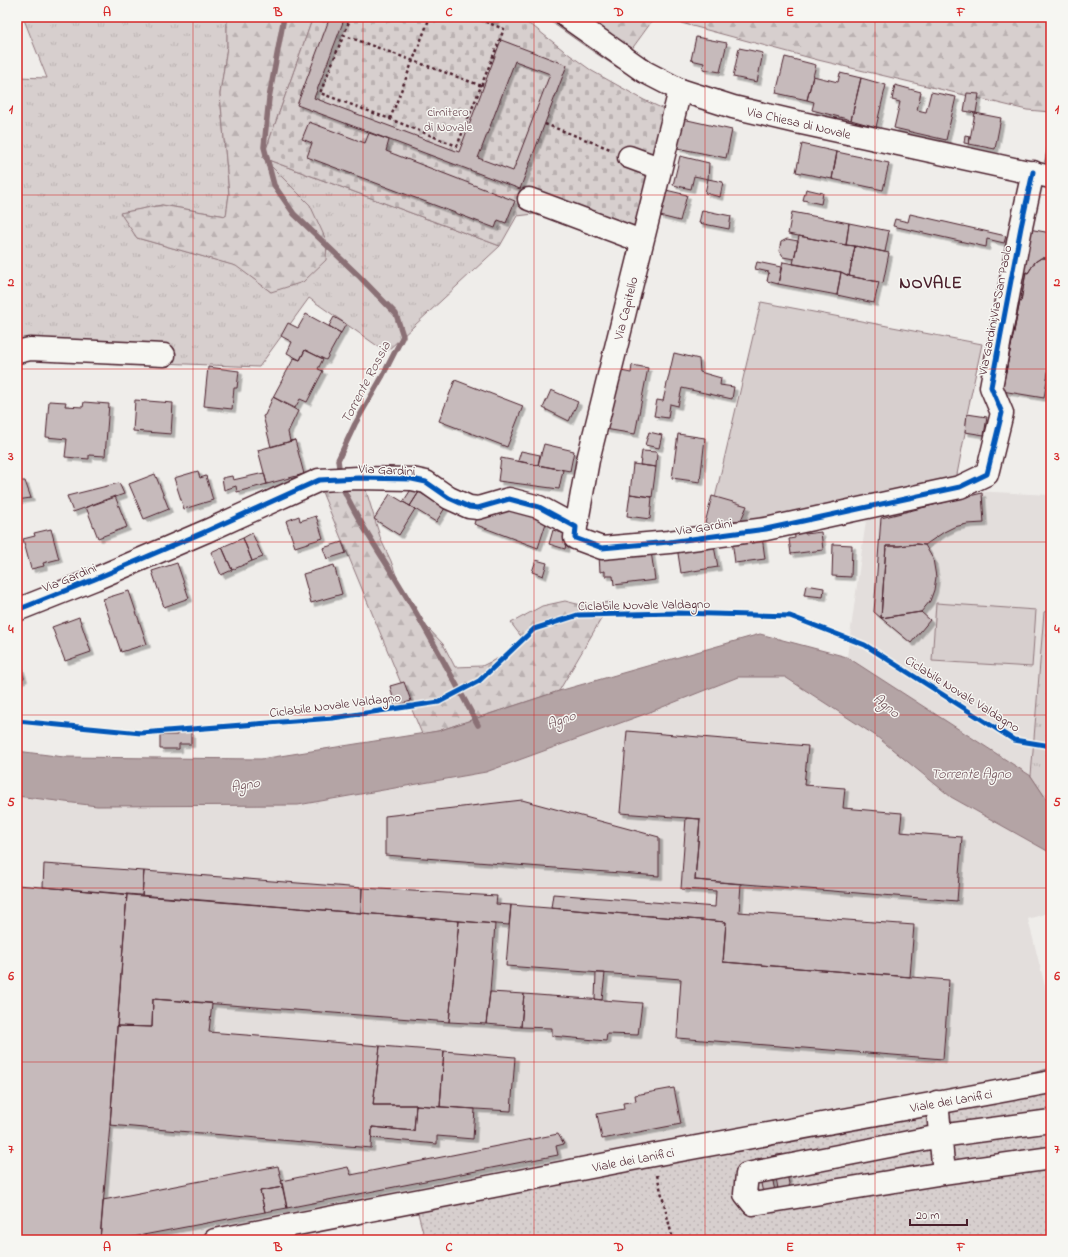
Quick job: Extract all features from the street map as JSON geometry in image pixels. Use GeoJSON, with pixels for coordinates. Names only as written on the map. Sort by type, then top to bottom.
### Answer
{"type":"FeatureCollection","features":[{"type":"Feature","properties":{"kind":"street","name":"Via Chiesa di Novale"},"geometry":{"type":"LineString","coordinates":[[567,17],[645,72],[680,90],[733,107],[1042,175]]}},
{"type":"Feature","properties":{"kind":"street","name":"Via Capitello"},"geometry":{"type":"LineString","coordinates":[[576,527],[588,460],[659,168],[680,90]]}},
{"type":"Feature","properties":{"kind":"street"},"geometry":{"type":"LineString","coordinates":[[629,157],[659,168]]}},
{"type":"Feature","properties":{"kind":"street","name":"Via Gardini;Via San Paolo"},"geometry":{"type":"LineString","coordinates":[[987,474],[1002,413],[991,387],[1021,228],[1042,175]]}},
{"type":"Feature","properties":{"kind":"street"},"geometry":{"type":"LineString","coordinates":[[529,199],[641,241]]}},
{"type":"Feature","properties":{"kind":"street"},"geometry":{"type":"LineString","coordinates":[[17,352],[30,349],[164,355]]}},
{"type":"Feature","properties":{"kind":"street","name":"Via Gardini"},"geometry":{"type":"LineString","coordinates":[[17,610],[96,579],[210,530],[319,480],[358,478],[412,479],[426,482],[449,498],[469,507],[478,508],[510,498],[539,506],[576,527],[575,538],[602,548],[676,541],[766,529],[960,487],[987,474]]}},
{"type":"Feature","properties":{"kind":"street","name":"Viale dei Lanifici"},"geometry":{"type":"LineString","coordinates":[[216,1240],[652,1155],[1051,1082]]}},
{"type":"Feature","properties":{"kind":"street"},"geometry":{"type":"LineString","coordinates":[[937,1102],[944,1173]]}},
{"type":"Feature","properties":{"kind":"street"},"geometry":{"type":"LineString","coordinates":[[1051,1121],[940,1136],[747,1174],[746,1194],[753,1204],[944,1173],[1051,1158]]}},
{"type":"Feature","properties":{"kind":"path"},"geometry":{"type":"LineString","coordinates":[[351,17],[320,93],[457,146],[504,29],[473,17]]}},
{"type":"Feature","properties":{"kind":"path"},"geometry":{"type":"LineString","coordinates":[[390,119],[430,17]]}},
{"type":"Feature","properties":{"kind":"path"},"geometry":{"type":"LineString","coordinates":[[343,35],[482,86]]}},
{"type":"Feature","properties":{"kind":"path"},"geometry":{"type":"LineString","coordinates":[[545,124],[629,157]]}},
{"type":"Feature","properties":{"kind":"path"},"geometry":{"type":"LineString","coordinates":[[657,1174],[673,1240]]}},
{"type":"Feature","properties":{"kind":"shaded area"},"geometry":{"type":"Polygon","coordinates":[[[954,490],[1051,495],[1051,610],[1044,612],[1031,776],[847,657],[868,506],[954,490]]]}},
{"type":"Feature","properties":{"kind":"shaded area"},"geometry":{"type":"Polygon","coordinates":[[[738,677],[785,677],[876,736],[951,797],[1051,853],[1051,912],[1028,919],[1051,1010],[1051,1068],[953,1094],[206,1240],[17,1240],[17,796],[97,806],[298,805],[486,772],[645,714],[738,677]]]}},
{"type":"Feature","properties":{"kind":"green space"},"geometry":{"type":"Polygon","coordinates":[[[23,17],[227,17],[227,47],[220,94],[229,194],[226,216],[162,205],[121,213],[137,238],[237,266],[271,292],[310,205],[263,158],[500,246],[386,352],[309,298],[259,367],[17,357],[17,77],[47,78],[23,17]]]}},
{"type":"Feature","properties":{"kind":"green space"},"geometry":{"type":"Polygon","coordinates":[[[227,17],[313,17],[263,158],[310,205],[327,242],[326,260],[303,282],[271,292],[236,266],[137,238],[120,213],[162,205],[226,216],[229,194],[220,94],[227,47],[227,17]]]}},
{"type":"Feature","properties":{"kind":"green space","name":"cimitero di Novale"},"geometry":{"type":"Polygon","coordinates":[[[313,17],[515,17],[534,27],[592,71],[644,100],[668,111],[630,245],[543,213],[517,216],[500,246],[263,158],[313,17]]]}},
{"type":"Feature","properties":{"kind":"green space"},"geometry":{"type":"Polygon","coordinates":[[[544,17],[655,17],[618,68],[544,17]]]}},
{"type":"Feature","properties":{"kind":"green space"},"geometry":{"type":"Polygon","coordinates":[[[667,17],[1051,17],[1051,112],[1027,110],[818,60],[670,20],[667,17]]]}},
{"type":"Feature","properties":{"kind":"green space"},"geometry":{"type":"Polygon","coordinates":[[[761,302],[982,344],[967,414],[965,433],[954,490],[707,532],[761,302]]]}},
{"type":"Feature","properties":{"kind":"green space"},"geometry":{"type":"Polygon","coordinates":[[[362,477],[381,540],[413,612],[443,644],[455,667],[482,666],[517,649],[523,639],[511,623],[542,606],[565,601],[581,605],[611,602],[559,691],[438,731],[422,734],[317,480],[362,477]]]}},
{"type":"Feature","properties":{"kind":"green space"},"geometry":{"type":"Polygon","coordinates":[[[936,603],[1036,610],[1032,667],[932,661],[936,603]]]}},
{"type":"Feature","properties":{"kind":"green space"},"geometry":{"type":"Polygon","coordinates":[[[1051,610],[1051,806],[1031,776],[1044,612],[1051,610]]]}},
{"type":"Feature","properties":{"kind":"green space"},"geometry":{"type":"Polygon","coordinates":[[[1051,1068],[1051,1240],[425,1240],[414,1198],[953,1094],[1051,1068]]]}},
{"type":"Feature","properties":{"kind":"water","name":"Torrente Agno"},"geometry":{"type":"Polygon","coordinates":[[[760,634],[847,657],[1031,776],[1051,806],[1051,853],[951,797],[876,736],[785,677],[738,677],[645,714],[486,772],[298,805],[97,806],[17,796],[17,751],[64,757],[261,759],[438,731],[559,691],[760,634]]]}},
{"type":"Feature","properties":{"kind":"building"},"geometry":{"type":"Polygon","coordinates":[[[330,17],[345,17],[314,98],[459,152],[501,40],[567,65],[520,189],[297,105],[330,17]],[[515,61],[478,158],[513,171],[550,74],[515,61]]]}},
{"type":"Feature","properties":{"kind":"building"},"geometry":{"type":"Polygon","coordinates":[[[481,17],[496,17],[494,22],[481,17]]]}},
{"type":"Feature","properties":{"kind":"building"},"geometry":{"type":"Polygon","coordinates":[[[696,37],[727,43],[720,72],[703,69],[704,63],[691,60],[696,37]]]}},
{"type":"Feature","properties":{"kind":"building"},"geometry":{"type":"Polygon","coordinates":[[[739,48],[763,53],[757,82],[733,77],[739,48]]]}},
{"type":"Feature","properties":{"kind":"building"},"geometry":{"type":"Polygon","coordinates":[[[785,57],[816,65],[807,100],[776,93],[785,57]]]}},
{"type":"Feature","properties":{"kind":"building"},"geometry":{"type":"Polygon","coordinates":[[[840,73],[861,78],[851,120],[812,110],[814,102],[807,100],[813,76],[838,82],[840,73]]]}},
{"type":"Feature","properties":{"kind":"building"},"geometry":{"type":"Polygon","coordinates":[[[861,78],[886,85],[876,127],[851,120],[861,78]]]}},
{"type":"Feature","properties":{"kind":"building"},"geometry":{"type":"Polygon","coordinates":[[[895,85],[921,92],[917,110],[926,112],[931,92],[956,97],[946,140],[894,128],[900,102],[892,100],[895,85]]]}},
{"type":"Feature","properties":{"kind":"building"},"geometry":{"type":"Polygon","coordinates":[[[967,93],[979,94],[976,113],[964,111],[967,93]]]}},
{"type":"Feature","properties":{"kind":"building"},"geometry":{"type":"Polygon","coordinates":[[[975,113],[1001,118],[995,149],[969,144],[975,113]]]}},
{"type":"Feature","properties":{"kind":"building"},"geometry":{"type":"Polygon","coordinates":[[[683,119],[732,130],[726,158],[677,148],[683,119]]]}},
{"type":"Feature","properties":{"kind":"building"},"geometry":{"type":"Polygon","coordinates":[[[309,122],[365,143],[369,133],[389,140],[386,151],[515,201],[506,223],[498,220],[495,228],[307,157],[312,143],[302,139],[309,122]]]}},
{"type":"Feature","properties":{"kind":"building"},"geometry":{"type":"Polygon","coordinates":[[[1051,125],[1051,163],[1045,162],[1051,125]]]}},
{"type":"Feature","properties":{"kind":"building"},"geometry":{"type":"Polygon","coordinates":[[[965,135],[970,136],[969,144],[964,143],[965,135]]]}},
{"type":"Feature","properties":{"kind":"building"},"geometry":{"type":"Polygon","coordinates":[[[802,144],[837,152],[832,179],[796,172],[802,144]]]}},
{"type":"Feature","properties":{"kind":"building"},"geometry":{"type":"Polygon","coordinates":[[[837,152],[889,163],[883,190],[832,179],[837,152]]]}},
{"type":"Feature","properties":{"kind":"building"},"geometry":{"type":"Polygon","coordinates":[[[680,156],[709,163],[708,179],[694,176],[691,189],[673,185],[680,156]]]}},
{"type":"Feature","properties":{"kind":"building"},"geometry":{"type":"Polygon","coordinates":[[[708,179],[723,182],[720,197],[705,193],[708,179]]]}},
{"type":"Feature","properties":{"kind":"building"},"geometry":{"type":"Polygon","coordinates":[[[806,189],[823,193],[821,204],[803,200],[806,189]]]}},
{"type":"Feature","properties":{"kind":"building"},"geometry":{"type":"Polygon","coordinates":[[[666,190],[687,195],[680,221],[660,216],[666,190]]]}},
{"type":"Feature","properties":{"kind":"building"},"geometry":{"type":"Polygon","coordinates":[[[702,210],[731,216],[729,229],[699,223],[702,210]]]}},
{"type":"Feature","properties":{"kind":"building"},"geometry":{"type":"Polygon","coordinates":[[[792,212],[849,223],[846,245],[788,234],[792,212]]]}},
{"type":"Feature","properties":{"kind":"building"},"geometry":{"type":"Polygon","coordinates":[[[910,214],[1006,236],[1004,243],[987,239],[986,247],[893,226],[895,219],[908,222],[910,214]]]}},
{"type":"Feature","properties":{"kind":"building"},"geometry":{"type":"Polygon","coordinates":[[[849,223],[889,231],[885,252],[846,245],[849,223]]]}},
{"type":"Feature","properties":{"kind":"building"},"geometry":{"type":"Polygon","coordinates":[[[1023,228],[1051,233],[1051,259],[1041,258],[1035,262],[1028,273],[1026,272],[1006,372],[999,371],[1023,228]]]}},
{"type":"Feature","properties":{"kind":"building"},"geometry":{"type":"Polygon","coordinates":[[[799,236],[855,246],[849,276],[841,272],[793,264],[799,236]]]}},
{"type":"Feature","properties":{"kind":"building"},"geometry":{"type":"Polygon","coordinates":[[[787,239],[798,241],[794,259],[783,257],[779,251],[781,242],[787,239]]]}},
{"type":"Feature","properties":{"kind":"building"},"geometry":{"type":"Polygon","coordinates":[[[855,246],[889,253],[883,283],[849,276],[855,246]]]}},
{"type":"Feature","properties":{"kind":"building"},"geometry":{"type":"Polygon","coordinates":[[[1041,258],[1051,259],[1051,356],[1044,398],[1002,391],[1026,272],[1028,273],[1035,262],[1041,258]]]}},
{"type":"Feature","properties":{"kind":"building"},"geometry":{"type":"Polygon","coordinates":[[[757,262],[781,267],[778,284],[767,281],[769,272],[755,269],[757,262]]]}},
{"type":"Feature","properties":{"kind":"building"},"geometry":{"type":"Polygon","coordinates":[[[783,262],[841,272],[837,295],[778,284],[783,262]]]}},
{"type":"Feature","properties":{"kind":"building"},"geometry":{"type":"Polygon","coordinates":[[[841,272],[849,276],[879,282],[874,303],[837,295],[841,272]]]}},
{"type":"Feature","properties":{"kind":"building"},"geometry":{"type":"Polygon","coordinates":[[[306,314],[341,333],[326,360],[305,350],[300,360],[287,353],[292,342],[281,336],[288,323],[298,328],[306,314]]]}},
{"type":"Feature","properties":{"kind":"building"},"geometry":{"type":"Polygon","coordinates":[[[334,317],[346,324],[341,333],[329,326],[334,317]]]}},
{"type":"Feature","properties":{"kind":"building"},"geometry":{"type":"Polygon","coordinates":[[[305,350],[323,359],[318,369],[323,371],[307,402],[300,399],[295,408],[273,397],[294,358],[300,360],[305,350]]]}},
{"type":"Feature","properties":{"kind":"building"},"geometry":{"type":"Polygon","coordinates":[[[674,353],[699,359],[700,372],[721,378],[720,385],[734,387],[732,399],[682,388],[678,406],[670,404],[668,418],[654,416],[657,400],[663,401],[674,353]]]}},
{"type":"Feature","properties":{"kind":"building"},"geometry":{"type":"Polygon","coordinates":[[[1051,356],[1051,380],[1047,379],[1051,356]]]}},
{"type":"Feature","properties":{"kind":"building"},"geometry":{"type":"Polygon","coordinates":[[[632,365],[648,368],[635,434],[605,429],[616,370],[631,373],[632,365]]]}},
{"type":"Feature","properties":{"kind":"building"},"geometry":{"type":"Polygon","coordinates":[[[208,367],[239,371],[237,388],[234,388],[232,409],[204,406],[208,367]]]}},
{"type":"Feature","properties":{"kind":"building"},"geometry":{"type":"Polygon","coordinates":[[[455,380],[523,406],[507,447],[439,421],[455,380]]]}},
{"type":"Feature","properties":{"kind":"building"},"geometry":{"type":"Polygon","coordinates":[[[551,390],[578,402],[569,421],[543,408],[551,390]]]}},
{"type":"Feature","properties":{"kind":"building"},"geometry":{"type":"Polygon","coordinates":[[[273,397],[298,411],[288,432],[290,441],[295,440],[271,447],[263,416],[265,415],[273,397]]]}},
{"type":"Feature","properties":{"kind":"building"},"geometry":{"type":"Polygon","coordinates":[[[135,400],[173,403],[171,434],[133,431],[135,400]]]}},
{"type":"Feature","properties":{"kind":"building"},"geometry":{"type":"Polygon","coordinates":[[[49,401],[66,402],[65,406],[83,407],[84,402],[109,404],[105,456],[89,455],[89,459],[65,457],[67,439],[46,437],[49,401]]]}},
{"type":"Feature","properties":{"kind":"building"},"geometry":{"type":"Polygon","coordinates":[[[967,414],[987,417],[984,435],[965,432],[967,414]]]}},
{"type":"Feature","properties":{"kind":"building"},"geometry":{"type":"Polygon","coordinates":[[[649,432],[662,435],[659,448],[645,445],[649,432]]]}},
{"type":"Feature","properties":{"kind":"building"},"geometry":{"type":"Polygon","coordinates":[[[678,434],[705,438],[700,482],[672,478],[678,434]]]}},
{"type":"Feature","properties":{"kind":"building"},"geometry":{"type":"Polygon","coordinates":[[[295,440],[304,474],[267,484],[258,450],[295,440]]]}},
{"type":"Feature","properties":{"kind":"building"},"geometry":{"type":"Polygon","coordinates":[[[544,444],[574,451],[570,471],[538,465],[544,444]]]}},
{"type":"Feature","properties":{"kind":"building"},"geometry":{"type":"Polygon","coordinates":[[[521,451],[540,455],[538,465],[518,461],[521,451]]]}},
{"type":"Feature","properties":{"kind":"building"},"geometry":{"type":"Polygon","coordinates":[[[642,451],[657,452],[656,467],[640,465],[642,451]]]}},
{"type":"Feature","properties":{"kind":"building"},"geometry":{"type":"Polygon","coordinates":[[[501,458],[563,470],[559,489],[498,481],[501,458]]]}},
{"type":"Feature","properties":{"kind":"building"},"geometry":{"type":"Polygon","coordinates":[[[633,464],[656,467],[652,497],[630,494],[633,464]]]}},
{"type":"Feature","properties":{"kind":"building"},"geometry":{"type":"Polygon","coordinates":[[[198,471],[200,478],[206,476],[213,500],[184,509],[174,478],[198,471]]]}},
{"type":"Feature","properties":{"kind":"building"},"geometry":{"type":"Polygon","coordinates":[[[264,473],[267,484],[237,492],[236,486],[224,490],[222,478],[232,476],[233,480],[264,473]]]}},
{"type":"Feature","properties":{"kind":"building"},"geometry":{"type":"Polygon","coordinates":[[[155,474],[169,509],[144,519],[129,484],[155,474]]]}},
{"type":"Feature","properties":{"kind":"building"},"geometry":{"type":"Polygon","coordinates":[[[17,481],[25,481],[31,498],[17,500],[17,481]]]}},
{"type":"Feature","properties":{"kind":"building"},"geometry":{"type":"Polygon","coordinates":[[[119,483],[124,494],[73,512],[67,496],[119,483]]]}},
{"type":"Feature","properties":{"kind":"building"},"geometry":{"type":"Polygon","coordinates":[[[412,488],[419,492],[410,506],[403,502],[412,488]]]}},
{"type":"Feature","properties":{"kind":"building"},"geometry":{"type":"Polygon","coordinates":[[[419,492],[445,508],[436,522],[410,506],[419,492]]]}},
{"type":"Feature","properties":{"kind":"building"},"geometry":{"type":"Polygon","coordinates":[[[982,493],[984,523],[967,524],[954,527],[925,545],[916,544],[886,546],[881,618],[874,612],[881,518],[982,493]]]}},
{"type":"Feature","properties":{"kind":"building"},"geometry":{"type":"Polygon","coordinates":[[[390,494],[415,509],[399,535],[374,519],[390,494]]]}},
{"type":"Feature","properties":{"kind":"building"},"geometry":{"type":"Polygon","coordinates":[[[630,494],[652,497],[650,519],[627,516],[630,494]]]}},
{"type":"Feature","properties":{"kind":"building"},"geometry":{"type":"Polygon","coordinates":[[[115,496],[127,527],[98,538],[86,507],[115,496]]]}},
{"type":"Feature","properties":{"kind":"building"},"geometry":{"type":"Polygon","coordinates":[[[712,496],[747,506],[741,520],[710,525],[705,523],[712,496]]]}},
{"type":"Feature","properties":{"kind":"building"},"geometry":{"type":"Polygon","coordinates":[[[503,507],[547,520],[538,548],[474,524],[476,517],[503,507]]]}},
{"type":"Feature","properties":{"kind":"building"},"geometry":{"type":"Polygon","coordinates":[[[299,516],[300,521],[316,516],[323,538],[295,547],[286,521],[299,516]]]}},
{"type":"Feature","properties":{"kind":"building"},"geometry":{"type":"Polygon","coordinates":[[[805,528],[805,534],[821,532],[823,550],[791,554],[789,539],[795,538],[794,529],[805,528]]]}},
{"type":"Feature","properties":{"kind":"building"},"geometry":{"type":"Polygon","coordinates":[[[51,529],[59,559],[43,563],[44,566],[31,569],[23,539],[35,536],[34,533],[51,529]]]}},
{"type":"Feature","properties":{"kind":"building"},"geometry":{"type":"Polygon","coordinates":[[[553,530],[568,535],[565,549],[549,544],[553,530]]]}},
{"type":"Feature","properties":{"kind":"building"},"geometry":{"type":"Polygon","coordinates":[[[252,533],[263,557],[252,561],[243,538],[252,533]]]}},
{"type":"Feature","properties":{"kind":"building"},"geometry":{"type":"Polygon","coordinates":[[[762,536],[765,559],[735,563],[732,540],[762,536]]]}},
{"type":"Feature","properties":{"kind":"building"},"geometry":{"type":"Polygon","coordinates":[[[243,538],[252,561],[232,570],[222,547],[243,538]]]}},
{"type":"Feature","properties":{"kind":"building"},"geometry":{"type":"Polygon","coordinates":[[[713,541],[718,567],[681,573],[677,547],[713,541]]]}},
{"type":"Feature","properties":{"kind":"building"},"geometry":{"type":"Polygon","coordinates":[[[342,542],[346,553],[327,559],[323,548],[342,542]]]}},
{"type":"Feature","properties":{"kind":"building"},"geometry":{"type":"Polygon","coordinates":[[[833,544],[852,545],[851,577],[832,576],[833,544]]]}},
{"type":"Feature","properties":{"kind":"building"},"geometry":{"type":"Polygon","coordinates":[[[916,544],[925,545],[933,559],[936,577],[934,590],[930,601],[921,612],[881,618],[886,546],[916,544]]]}},
{"type":"Feature","properties":{"kind":"building"},"geometry":{"type":"Polygon","coordinates":[[[222,547],[232,570],[221,575],[211,552],[222,547]]]}},
{"type":"Feature","properties":{"kind":"building"},"geometry":{"type":"Polygon","coordinates":[[[651,551],[655,580],[614,585],[613,576],[605,576],[605,571],[600,572],[599,556],[605,556],[606,559],[651,551]]]}},
{"type":"Feature","properties":{"kind":"building"},"geometry":{"type":"Polygon","coordinates":[[[536,560],[547,563],[543,576],[532,572],[536,560]]]}},
{"type":"Feature","properties":{"kind":"building"},"geometry":{"type":"Polygon","coordinates":[[[177,563],[189,598],[164,607],[152,571],[177,563]]]}},
{"type":"Feature","properties":{"kind":"building"},"geometry":{"type":"Polygon","coordinates":[[[334,565],[342,594],[311,603],[303,574],[334,565]]]}},
{"type":"Feature","properties":{"kind":"building"},"geometry":{"type":"Polygon","coordinates":[[[806,585],[824,588],[823,597],[804,595],[806,585]]]}},
{"type":"Feature","properties":{"kind":"building"},"geometry":{"type":"Polygon","coordinates":[[[129,591],[147,644],[121,652],[103,599],[129,591]]]}},
{"type":"Feature","properties":{"kind":"building"},"geometry":{"type":"Polygon","coordinates":[[[921,612],[930,620],[911,643],[881,618],[921,612]]]}},
{"type":"Feature","properties":{"kind":"building"},"geometry":{"type":"Polygon","coordinates":[[[79,617],[91,652],[65,661],[52,627],[79,617]]]}},
{"type":"Feature","properties":{"kind":"building"},"geometry":{"type":"Polygon","coordinates":[[[17,657],[24,678],[17,681],[17,657]]]}},
{"type":"Feature","properties":{"kind":"building"},"geometry":{"type":"Polygon","coordinates":[[[404,682],[411,701],[395,706],[390,686],[404,682]]]}},
{"type":"Feature","properties":{"kind":"building"},"geometry":{"type":"Polygon","coordinates":[[[627,731],[808,746],[804,785],[845,788],[843,808],[902,813],[900,832],[962,837],[957,901],[695,880],[700,819],[620,813],[627,731]]]}},
{"type":"Feature","properties":{"kind":"building"},"geometry":{"type":"Polygon","coordinates":[[[177,732],[191,732],[191,744],[179,744],[179,749],[160,749],[160,735],[177,735],[177,732]]]}},
{"type":"Feature","properties":{"kind":"building"},"geometry":{"type":"Polygon","coordinates":[[[522,800],[659,837],[659,876],[385,855],[385,816],[522,800]]]}},
{"type":"Feature","properties":{"kind":"building"},"geometry":{"type":"Polygon","coordinates":[[[686,818],[700,819],[695,880],[741,884],[739,912],[914,925],[910,977],[723,962],[726,922],[551,908],[553,894],[715,907],[716,891],[681,889],[686,818]]]}},
{"type":"Feature","properties":{"kind":"building"},"geometry":{"type":"Polygon","coordinates":[[[44,864],[144,871],[142,896],[43,887],[44,864]]]}},
{"type":"Feature","properties":{"kind":"building"},"geometry":{"type":"Polygon","coordinates":[[[144,871],[362,888],[361,913],[142,896],[144,871]]]}},
{"type":"Feature","properties":{"kind":"building"},"geometry":{"type":"Polygon","coordinates":[[[17,885],[127,894],[100,1240],[17,1240],[17,885]]]}},
{"type":"Feature","properties":{"kind":"building"},"geometry":{"type":"Polygon","coordinates":[[[362,888],[497,896],[496,904],[511,905],[509,925],[361,913],[362,888]]]}},
{"type":"Feature","properties":{"kind":"building"},"geometry":{"type":"Polygon","coordinates":[[[127,894],[459,921],[449,1022],[153,999],[152,1027],[117,1026],[127,894]]]}},
{"type":"Feature","properties":{"kind":"building"},"geometry":{"type":"Polygon","coordinates":[[[511,905],[726,922],[723,962],[949,980],[943,1059],[677,1038],[681,979],[506,966],[511,905]]]}},
{"type":"Feature","properties":{"kind":"building"},"geometry":{"type":"Polygon","coordinates":[[[459,921],[495,924],[486,1024],[449,1022],[459,921]]]}},
{"type":"Feature","properties":{"kind":"building"},"geometry":{"type":"Polygon","coordinates":[[[596,973],[605,973],[602,1000],[595,999],[596,973]]]}},
{"type":"Feature","properties":{"kind":"building"},"geometry":{"type":"Polygon","coordinates":[[[490,992],[524,994],[521,1027],[486,1024],[490,992]]]}},
{"type":"Feature","properties":{"kind":"building"},"geometry":{"type":"Polygon","coordinates":[[[524,994],[642,1003],[638,1035],[607,1034],[606,1041],[552,1036],[552,1028],[521,1027],[524,994]]]}},
{"type":"Feature","properties":{"kind":"building"},"geometry":{"type":"Polygon","coordinates":[[[153,999],[212,1003],[209,1032],[380,1046],[373,1105],[416,1105],[414,1131],[372,1127],[371,1148],[110,1125],[117,1026],[152,1027],[153,999]]]}},
{"type":"Feature","properties":{"kind":"building"},"geometry":{"type":"Polygon","coordinates":[[[380,1046],[444,1051],[440,1107],[416,1105],[373,1105],[380,1046]]]}},
{"type":"Feature","properties":{"kind":"building"},"geometry":{"type":"Polygon","coordinates":[[[444,1051],[515,1057],[511,1111],[440,1107],[444,1051]]]}},
{"type":"Feature","properties":{"kind":"building"},"geometry":{"type":"Polygon","coordinates":[[[674,1088],[681,1124],[602,1139],[597,1114],[624,1109],[623,1103],[636,1101],[635,1095],[674,1088]]]}},
{"type":"Feature","properties":{"kind":"building"},"geometry":{"type":"Polygon","coordinates":[[[416,1105],[475,1109],[473,1139],[437,1136],[437,1144],[372,1138],[372,1127],[414,1131],[416,1105]]]}},
{"type":"Feature","properties":{"kind":"building"},"geometry":{"type":"Polygon","coordinates":[[[558,1134],[564,1144],[556,1146],[558,1155],[287,1208],[281,1181],[348,1167],[351,1175],[558,1134]]]}},
{"type":"Feature","properties":{"kind":"building"},"geometry":{"type":"Polygon","coordinates":[[[783,1154],[793,1204],[781,1205],[772,1156],[783,1154]]]}},
{"type":"Feature","properties":{"kind":"building"},"geometry":{"type":"Polygon","coordinates":[[[768,1157],[778,1206],[766,1208],[756,1159],[768,1157]]]}},
{"type":"Feature","properties":{"kind":"building"},"geometry":{"type":"Polygon","coordinates":[[[278,1166],[283,1187],[260,1191],[265,1212],[117,1240],[100,1240],[103,1200],[278,1166]]]}},
{"type":"Feature","properties":{"kind":"building"},"geometry":{"type":"Polygon","coordinates":[[[283,1187],[287,1208],[265,1212],[260,1191],[283,1187]]]}},
{"type":"Feature","properties":{"kind":"waterway","name":"Torrente Rossia"},"geometry":{"type":"LineString","coordinates":[[284,17],[269,98],[264,147],[274,185],[294,214],[360,277],[396,314],[403,336],[355,424],[338,460],[340,475]]}},
{"type":"Feature","properties":{"kind":"waterway","name":"Torrente Rossia"},"geometry":{"type":"LineString","coordinates":[[341,484],[360,521],[429,634],[478,725]]}},
{"type":"Feature","properties":{"kind":"cycle path"},"geometry":{"type":"LineString","coordinates":[[17,610],[95,579],[209,530],[319,480],[358,478],[412,479],[426,482],[449,498],[469,507],[478,508],[509,499],[539,507],[576,527],[575,538],[602,548],[669,542],[766,529],[960,487],[987,474],[1002,413],[991,387],[1021,227],[1033,172]]}},
{"type":"Feature","properties":{"kind":"cycle path","name":"Ciclabile Novale Valdagno"},"geometry":{"type":"LineString","coordinates":[[17,721],[141,733],[333,718],[439,702],[479,681],[534,629],[578,615],[677,613],[790,616],[865,645],[1014,740],[1051,746]]}},
{"type":"Feature","properties":{"kind":"district","name":"NOVALE"},"geometry":{"type":"Point","coordinates":[931,282]}},
{"type":"Feature","properties":{"kind":"water label","name":"Agno"},"geometry":{"type":"Point","coordinates":[887,705]}},
{"type":"Feature","properties":{"kind":"water label","name":"Agno"},"geometry":{"type":"Point","coordinates":[561,719]}},
{"type":"Feature","properties":{"kind":"water label","name":"Agno"},"geometry":{"type":"Point","coordinates":[245,784]}}]}
